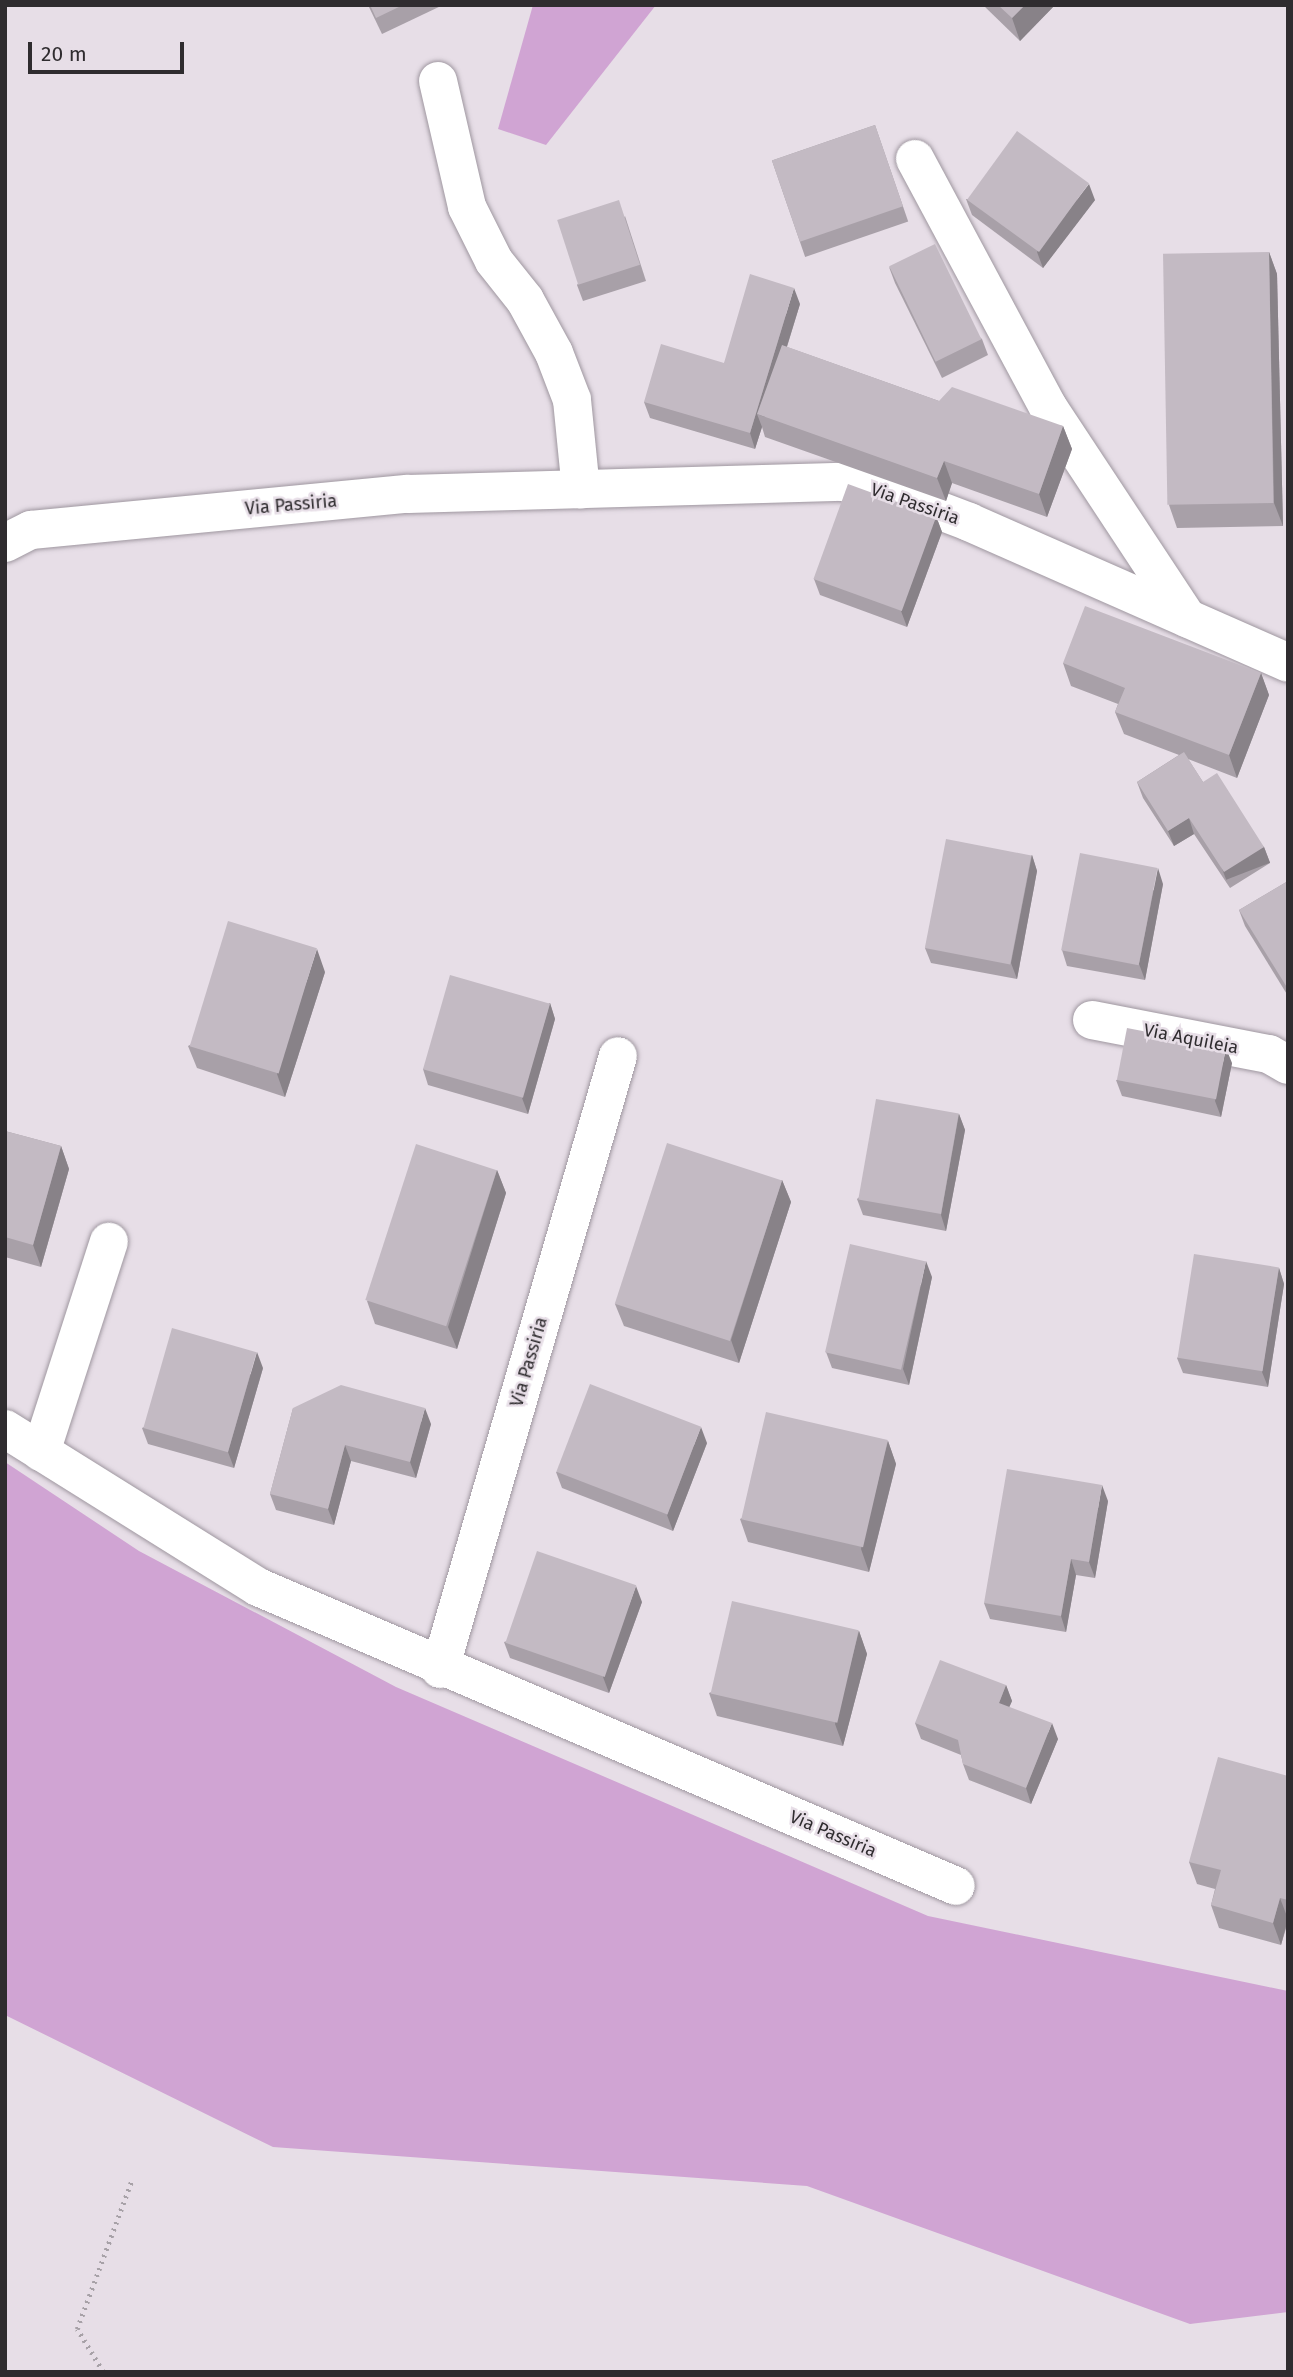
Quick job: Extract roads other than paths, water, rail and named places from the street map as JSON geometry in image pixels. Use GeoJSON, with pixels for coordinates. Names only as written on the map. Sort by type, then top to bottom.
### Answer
{"type":"FeatureCollection","features":[{"type":"Feature","properties":{"kind":"street"},"geometry":{"type":"LineString","coordinates":[[438,81],[467,206],[494,261],[524,300],[554,354],[572,400],[581,490]]}},
{"type":"Feature","properties":{"kind":"street"},"geometry":{"type":"LineString","coordinates":[[915,159],[1048,407],[1187,618]]}},
{"type":"Feature","properties":{"kind":"street","name":"Via Passiria"},"geometry":{"type":"LineString","coordinates":[[5,543],[31,530],[381,497],[843,482],[877,489],[1051,556],[1288,663]]}},
{"type":"Feature","properties":{"kind":"street","name":"Via Aquileia"},"geometry":{"type":"LineString","coordinates":[[1092,1020],[1269,1054],[1288,1065]]}},
{"type":"Feature","properties":{"kind":"street","name":"Via Passiria"},"geometry":{"type":"LineString","coordinates":[[440,1669],[618,1056]]}},
{"type":"Feature","properties":{"kind":"street"},"geometry":{"type":"LineString","coordinates":[[41,1452],[109,1242]]}},
{"type":"Feature","properties":{"kind":"street","name":"Via Passiria"},"geometry":{"type":"LineString","coordinates":[[5,1429],[258,1587],[440,1669],[956,1886]]}}]}
